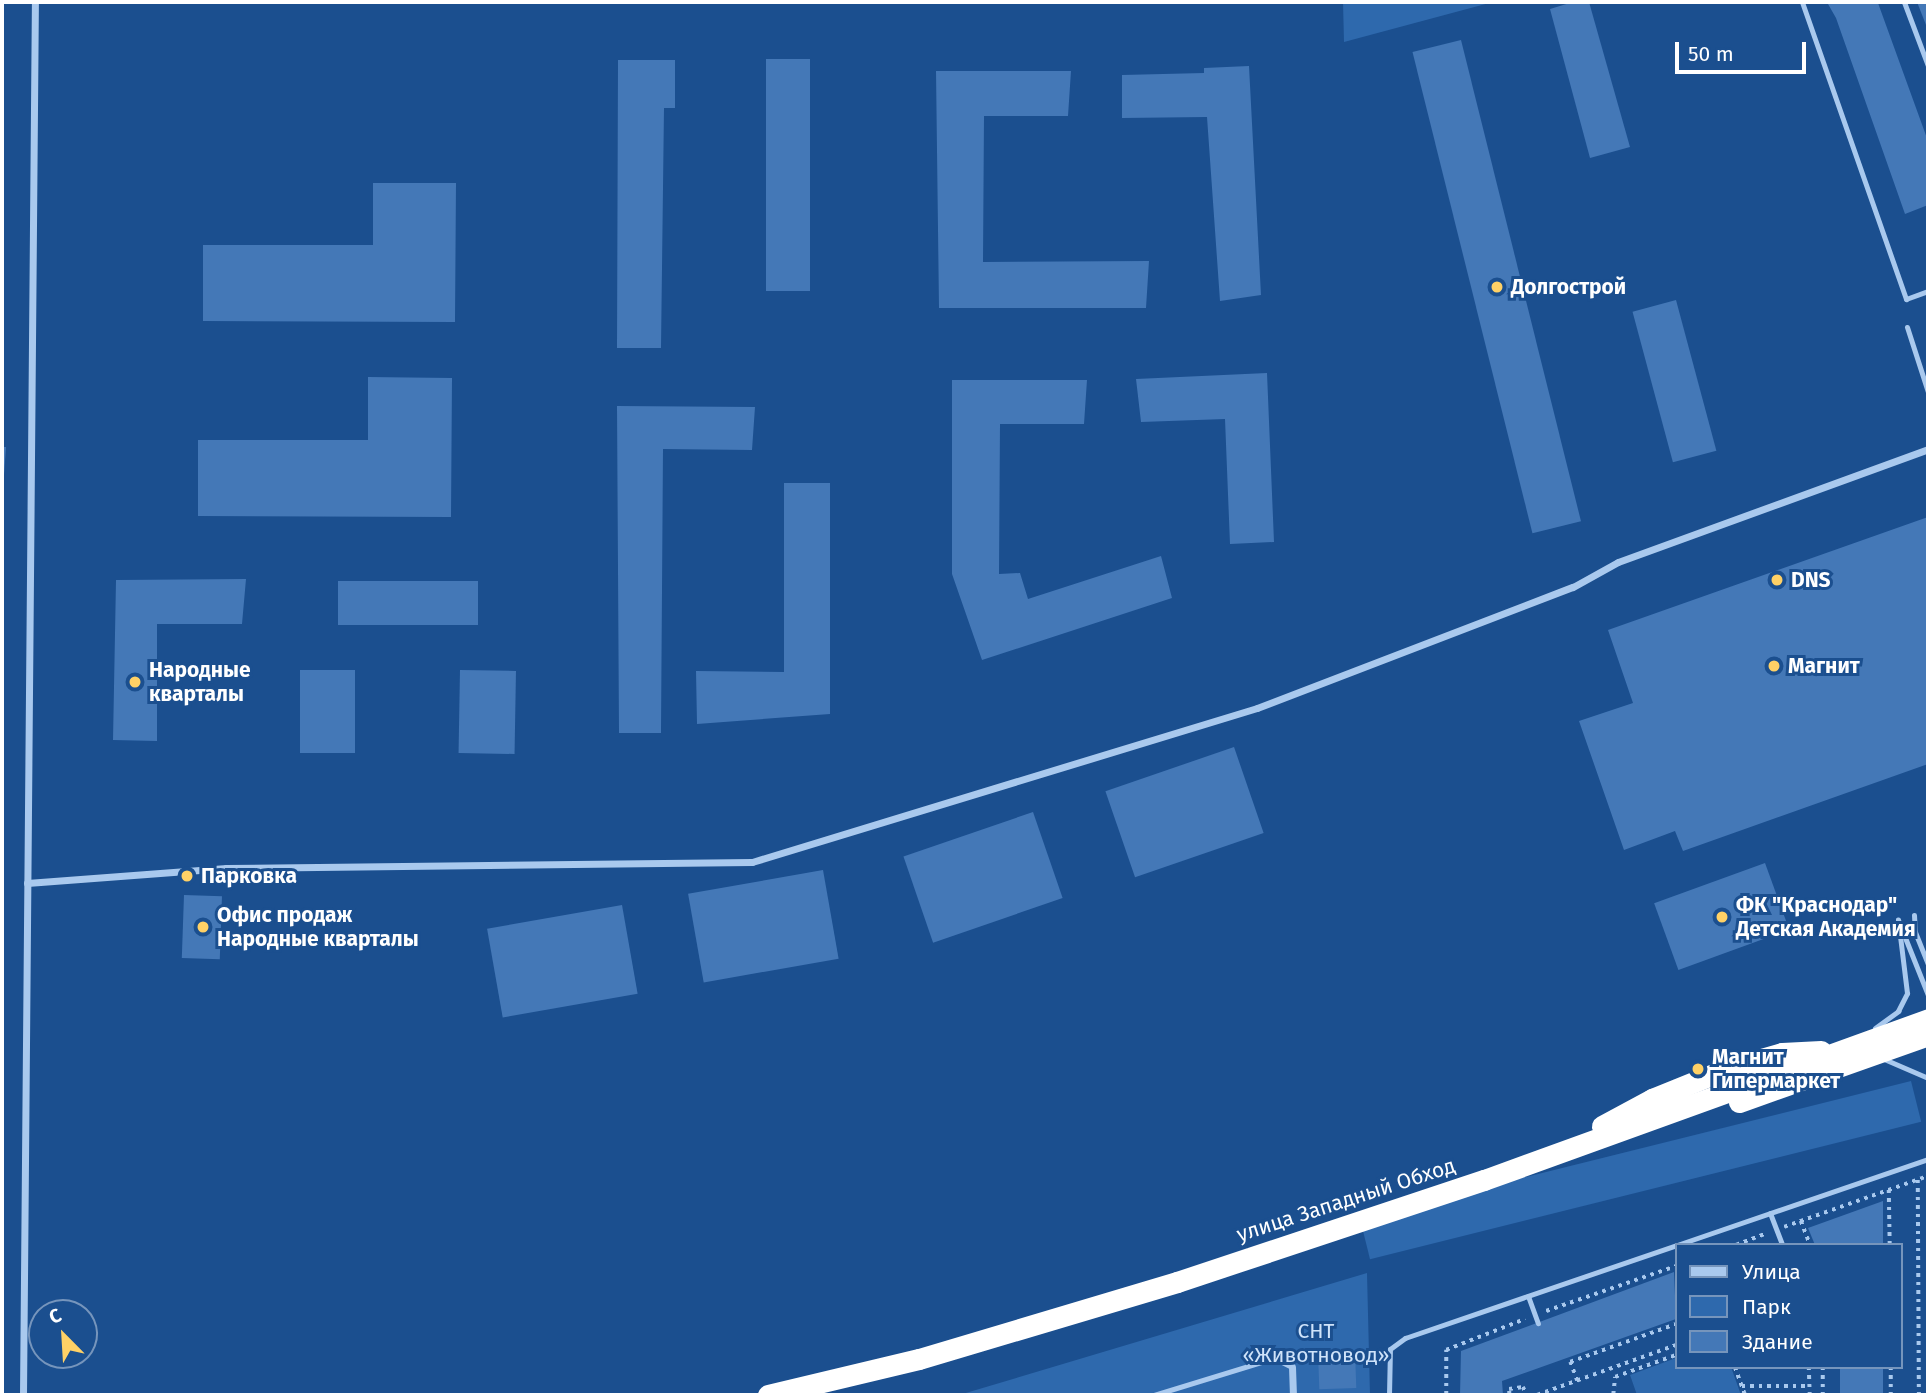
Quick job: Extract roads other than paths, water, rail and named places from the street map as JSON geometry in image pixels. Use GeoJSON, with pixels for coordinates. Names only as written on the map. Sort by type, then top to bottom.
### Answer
{"type":"FeatureCollection","features":[{"type":"Feature","properties":{"kind":"highway","name":"улица Западный Обход"},"geometry":{"type":"LineString","coordinates":[[768,1395],[919,1359],[1177,1282],[1567,1150],[1928,1019]]}},
{"type":"Feature","properties":{"kind":"highway","name":"улица Западный Обход"},"geometry":{"type":"LineString","coordinates":[[825,1395],[937,1367],[1406,1220],[1928,1035]]}},
{"type":"Feature","properties":{"kind":"street"},"geometry":{"type":"LineString","coordinates":[[23,1395],[35,2]]}},
{"type":"Feature","properties":{"kind":"street"},"geometry":{"type":"LineString","coordinates":[[27,883],[226,868],[752,862],[1257,708],[1573,587],[1618,562],[1928,449]]}},
{"type":"Feature","properties":{"kind":"street"},"geometry":{"type":"LineString","coordinates":[[1292,1367],[1293,1395]]}},
{"type":"Feature","properties":{"kind":"lane"},"geometry":{"type":"LineString","coordinates":[[1802,2],[1906,299],[1928,294]]}},
{"type":"Feature","properties":{"kind":"lane"},"geometry":{"type":"LineString","coordinates":[[1904,2],[1928,66]]}},
{"type":"Feature","properties":{"kind":"lane"},"geometry":{"type":"LineString","coordinates":[[1907,327],[1928,392]]}},
{"type":"Feature","properties":{"kind":"lane"},"geometry":{"type":"LineString","coordinates":[[1914,915],[1928,967]]}},
{"type":"Feature","properties":{"kind":"lane"},"geometry":{"type":"LineString","coordinates":[[1834,1053],[1892,1017],[1903,1002],[1908,976],[1898,920],[1928,995]]}},
{"type":"Feature","properties":{"kind":"lane"},"geometry":{"type":"LineString","coordinates":[[1863,1058],[1891,1059],[1928,1078]]}},
{"type":"Feature","properties":{"kind":"lane"},"geometry":{"type":"LineString","coordinates":[[1682,1243],[1928,1159]]}},
{"type":"Feature","properties":{"kind":"lane"},"geometry":{"type":"LineString","coordinates":[[1770,1213],[1781,1243]]}},
{"type":"Feature","properties":{"kind":"lane"},"geometry":{"type":"LineString","coordinates":[[1389,1395],[1389,1356],[1395,1344],[1674,1246]]}},
{"type":"Feature","properties":{"kind":"lane"},"geometry":{"type":"LineString","coordinates":[[1528,1296],[1538,1323]]}},
{"type":"Feature","properties":{"kind":"lane"},"geometry":{"type":"LineString","coordinates":[[1154,1395],[1274,1357],[1292,1367]]}},
{"type":"Feature","properties":{"kind":"place","name":"Долгострой"},"geometry":{"type":"Point","coordinates":[1497,287]}},
{"type":"Feature","properties":{"kind":"place","name":"DNS"},"geometry":{"type":"Point","coordinates":[1777,580]}},
{"type":"Feature","properties":{"kind":"place","name":"Магнит"},"geometry":{"type":"Point","coordinates":[1774,666]}},
{"type":"Feature","properties":{"kind":"place","name":"Народные кварталы"},"geometry":{"type":"Point","coordinates":[135,682]}},
{"type":"Feature","properties":{"kind":"place","name":"Парковка"},"geometry":{"type":"Point","coordinates":[187,876]}},
{"type":"Feature","properties":{"kind":"place","name":"ФК \"Краснодар\" Детская Академия"},"geometry":{"type":"Point","coordinates":[1722,917]}},
{"type":"Feature","properties":{"kind":"place","name":"Офис продаж Народные кварталы"},"geometry":{"type":"Point","coordinates":[203,927]}},
{"type":"Feature","properties":{"kind":"place","name":"Магнит Гипермаркет"},"geometry":{"type":"Point","coordinates":[1698,1069]}},
{"type":"Feature","properties":{"kind":"park label","name":"СНТ «Животновод»"},"geometry":{"type":"Point","coordinates":[1316,1343]}}]}
